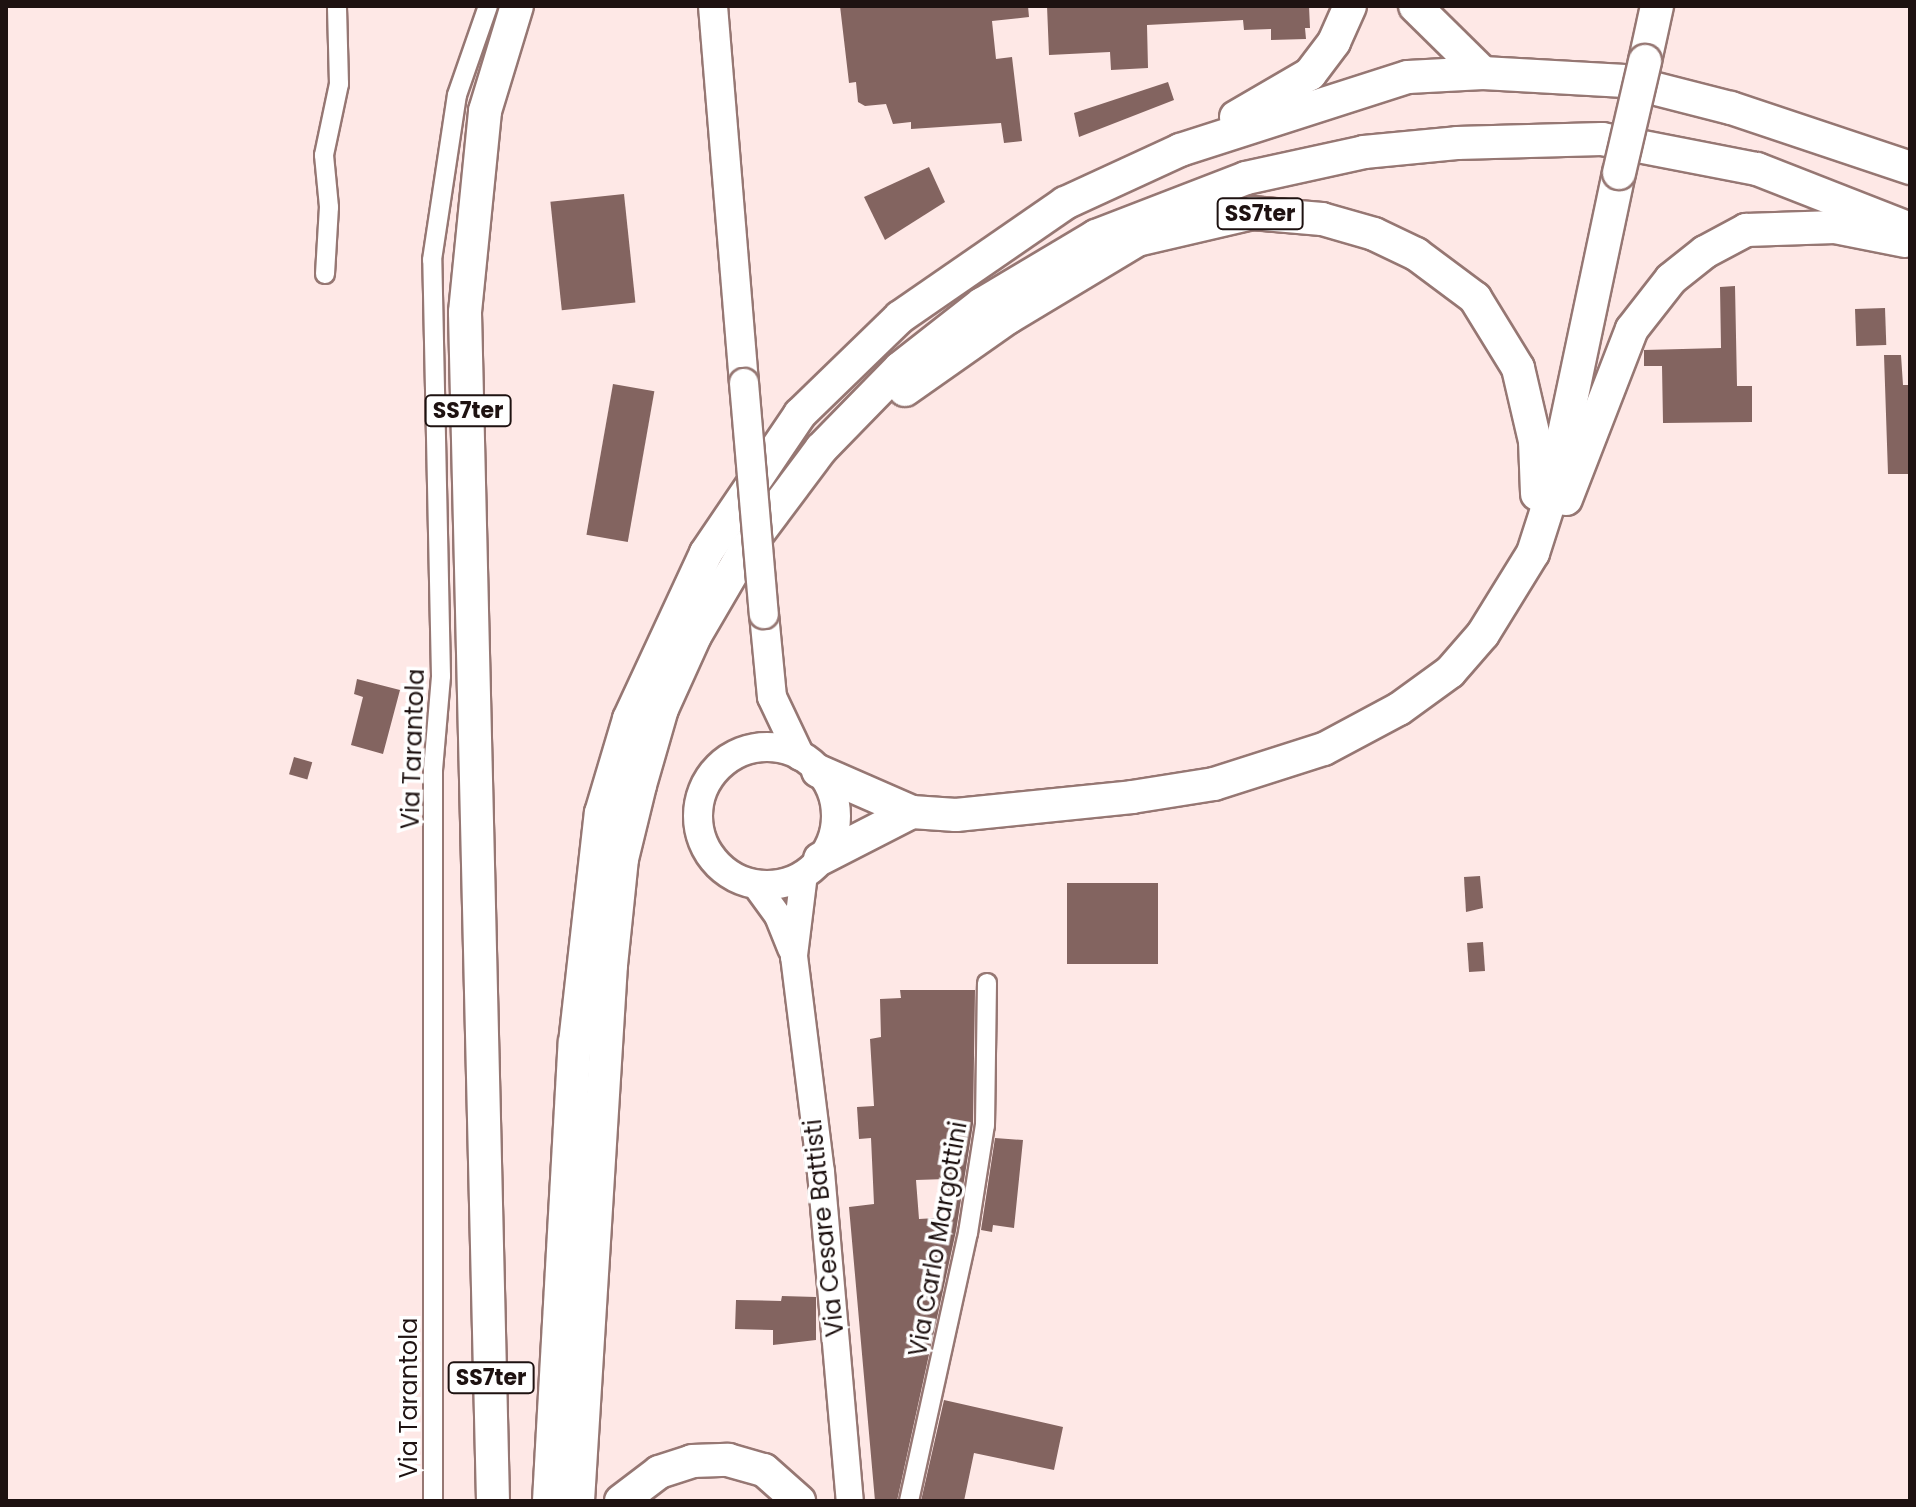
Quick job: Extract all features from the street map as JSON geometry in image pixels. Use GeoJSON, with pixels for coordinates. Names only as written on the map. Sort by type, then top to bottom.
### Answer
{"type":"FeatureCollection","features":[{"type":"Feature","properties":{"kind":"highway","name":"SS7ter"},"geometry":{"type":"LineString","coordinates":[[493,1501],[465,312],[485,111],[517,6]]}},
{"type":"Feature","properties":{"kind":"highway"},"geometry":{"type":"LineString","coordinates":[[549,1501],[575,1043],[601,813],[629,719],[699,567],[800,414],[900,317],[1065,203],[1180,150],[1310,74],[1334,42],[1350,6]]}},
{"type":"Feature","properties":{"kind":"highway"},"geometry":{"type":"LineString","coordinates":[[1415,6],[1483,73]]}},
{"type":"Feature","properties":{"kind":"highway"},"geometry":{"type":"LineString","coordinates":[[1533,553],[1550,500],[1657,6]]}},
{"type":"Feature","properties":{"kind":"highway"},"geometry":{"type":"LineString","coordinates":[[1180,150],[1408,77],[1483,73],[1625,81],[1731,108],[1910,168]]}},
{"type":"Feature","properties":{"kind":"highway"},"geometry":{"type":"LineString","coordinates":[[578,1501],[622,859],[662,709],[695,636],[744,552],[821,449],[900,368],[982,304],[1096,236],[1246,178],[1364,152],[1457,143],[1602,139],[1757,169],[1910,229]]}},
{"type":"Feature","properties":{"kind":"highway","name":"SS7ter"},"geometry":{"type":"LineString","coordinates":[[821,449],[1009,317],[1137,240],[1252,213],[1322,219],[1374,234],[1416,254],[1475,298],[1518,368],[1535,441],[1539,473],[1533,553]]}},
{"type":"Feature","properties":{"kind":"highway"},"geometry":{"type":"LineString","coordinates":[[809,763],[912,812],[956,815],[1132,797],[1228,780],[1324,749],[1399,709],[1450,672],[1483,634],[1572,488],[1632,329],[1671,279],[1705,252],[1746,230],[1835,227],[1910,242]]}},
{"type":"Feature","properties":{"kind":"highway"},"geometry":{"type":"LineString","coordinates":[[812,867],[912,812]]}},
{"type":"Feature","properties":{"kind":"highway"},"geometry":{"type":"LineString","coordinates":[[621,1501],[659,1472],[692,1461],[728,1460],[764,1470],[799,1501]]}},
{"type":"Feature","properties":{"kind":"main road"},"geometry":{"type":"LineString","coordinates":[[713,6],[772,697],[809,763],[831,791],[835,814],[832,838],[812,867],[780,884],[755,884],[715,863],[698,821],[709,778],[724,761],[745,751],[773,747],[809,763]]}},
{"type":"Feature","properties":{"kind":"main road"},"geometry":{"type":"LineString","coordinates":[[745,751],[772,697]]}},
{"type":"Feature","properties":{"kind":"main road","name":"Via Cesare Battisti"},"geometry":{"type":"LineString","coordinates":[[794,956],[812,867]]}},
{"type":"Feature","properties":{"kind":"main road","name":"Via Cesare Battisti"},"geometry":{"type":"LineString","coordinates":[[755,884],[778,916],[794,956],[821,1172],[850,1501]]}},
{"type":"Feature","properties":{"kind":"street"},"geometry":{"type":"LineString","coordinates":[[325,274],[329,207],[324,155],[339,84],[337,6]]}},
{"type":"Feature","properties":{"kind":"street","name":"Via Tarantola"},"geometry":{"type":"LineString","coordinates":[[433,1501],[433,770],[441,676],[432,260],[457,95],[488,6]]}},
{"type":"Feature","properties":{"kind":"street","name":"Via Carlo Margottini"},"geometry":{"type":"LineString","coordinates":[[909,1501],[968,1233],[985,1125],[987,983]]}},
{"type":"Feature","properties":{"kind":"building"},"geometry":{"type":"Polygon","coordinates":[[[840,6],[1028,6],[1029,17],[992,21],[996,59],[1012,57],[1022,141],[1004,143],[1001,123],[911,129],[911,122],[893,124],[886,104],[865,106],[858,102],[856,82],[849,83],[840,6]]]}},
{"type":"Feature","properties":{"kind":"building"},"geometry":{"type":"Polygon","coordinates":[[[1047,6],[1309,6],[1310,28],[1305,28],[1306,39],[1271,40],[1271,29],[1244,30],[1243,20],[1147,25],[1148,68],[1111,70],[1110,52],[1049,55],[1047,6]]]}},
{"type":"Feature","properties":{"kind":"building"},"geometry":{"type":"Polygon","coordinates":[[[1168,82],[1174,100],[1079,137],[1074,113],[1168,82]]]}},
{"type":"Feature","properties":{"kind":"building"},"geometry":{"type":"Polygon","coordinates":[[[929,167],[945,202],[885,240],[864,197],[929,167]]]}},
{"type":"Feature","properties":{"kind":"building"},"geometry":{"type":"Polygon","coordinates":[[[624,194],[635,302],[562,310],[550,202],[624,194]]]}},
{"type":"Feature","properties":{"kind":"building"},"geometry":{"type":"Polygon","coordinates":[[[1735,286],[1737,386],[1752,386],[1752,422],[1663,423],[1662,366],[1644,366],[1644,350],[1721,348],[1720,287],[1735,286]]]}},
{"type":"Feature","properties":{"kind":"building"},"geometry":{"type":"Polygon","coordinates":[[[1885,308],[1886,345],[1856,346],[1855,309],[1885,308]]]}},
{"type":"Feature","properties":{"kind":"building"},"geometry":{"type":"Polygon","coordinates":[[[1884,355],[1901,355],[1903,385],[1910,385],[1910,474],[1888,474],[1884,355]]]}},
{"type":"Feature","properties":{"kind":"building"},"geometry":{"type":"Polygon","coordinates":[[[613,384],[654,391],[628,542],[586,535],[613,384]]]}},
{"type":"Feature","properties":{"kind":"building"},"geometry":{"type":"Polygon","coordinates":[[[357,679],[400,690],[383,754],[351,745],[363,697],[354,694],[357,679]]]}},
{"type":"Feature","properties":{"kind":"building"},"geometry":{"type":"Polygon","coordinates":[[[294,757],[312,762],[307,780],[289,774],[294,757]]]}},
{"type":"Feature","properties":{"kind":"building"},"geometry":{"type":"Polygon","coordinates":[[[1480,876],[1483,908],[1466,912],[1464,877],[1480,876]]]}},
{"type":"Feature","properties":{"kind":"building"},"geometry":{"type":"Polygon","coordinates":[[[1067,883],[1158,883],[1158,964],[1067,964],[1067,883]]]}},
{"type":"Feature","properties":{"kind":"building"},"geometry":{"type":"Polygon","coordinates":[[[1483,942],[1485,971],[1469,972],[1467,943],[1483,942]]]}},
{"type":"Feature","properties":{"kind":"building"},"geometry":{"type":"Polygon","coordinates":[[[900,990],[975,990],[973,1124],[956,1231],[897,1501],[875,1501],[849,1207],[874,1204],[871,1138],[859,1139],[857,1107],[874,1106],[870,1039],[881,1037],[880,999],[901,998],[900,990]],[[946,1179],[916,1180],[919,1219],[953,1217],[946,1179]]]}},
{"type":"Feature","properties":{"kind":"building"},"geometry":{"type":"Polygon","coordinates":[[[995,1138],[1023,1140],[1014,1228],[993,1225],[992,1232],[981,1230],[995,1138]]]}},
{"type":"Feature","properties":{"kind":"building"},"geometry":{"type":"Polygon","coordinates":[[[782,1296],[816,1297],[816,1340],[773,1345],[773,1330],[735,1329],[736,1300],[781,1301],[782,1296]]]}},
{"type":"Feature","properties":{"kind":"building"},"geometry":{"type":"Polygon","coordinates":[[[944,1400],[1063,1427],[1054,1470],[974,1453],[964,1501],[921,1501],[944,1400]]]}}]}
